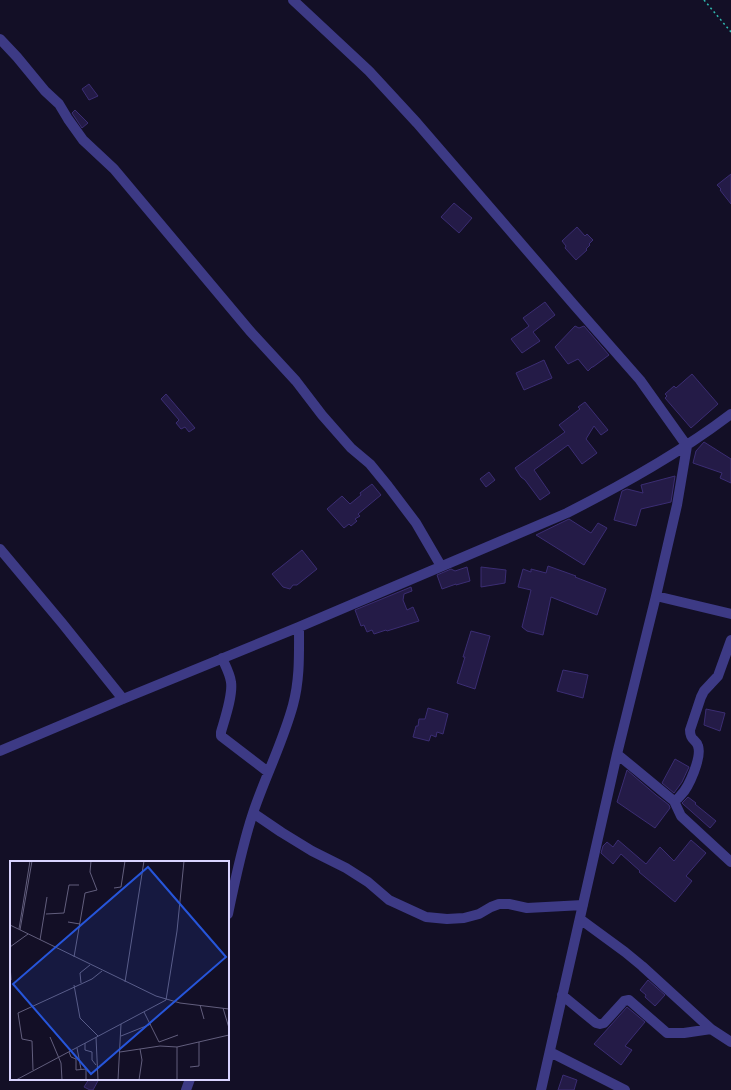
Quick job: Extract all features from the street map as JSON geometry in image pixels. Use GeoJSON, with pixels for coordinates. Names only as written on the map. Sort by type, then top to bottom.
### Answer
{"type":"FeatureCollection","features":[{"type":"Feature","properties":{"kind":"street"},"geometry":{"type":"LineString","coordinates":[[293,0],[369,71],[417,123],[640,380],[687,446],[677,505],[617,754],[541,1090]]}},
{"type":"Feature","properties":{"kind":"street"},"geometry":{"type":"LineString","coordinates":[[0,39],[45,91],[59,104],[83,140],[114,169],[250,331],[296,381],[322,416],[351,448],[370,464],[416,523],[441,566]]}},
{"type":"Feature","properties":{"kind":"street"},"geometry":{"type":"LineString","coordinates":[[0,751],[299,627],[567,513],[628,481],[687,446],[731,414]]}},
{"type":"Feature","properties":{"kind":"street"},"geometry":{"type":"LineString","coordinates":[[0,549],[123,699]]}},
{"type":"Feature","properties":{"kind":"street"},"geometry":{"type":"LineString","coordinates":[[656,596],[731,614]]}},
{"type":"Feature","properties":{"kind":"street"},"geometry":{"type":"LineString","coordinates":[[229,909],[239,859],[253,813],[283,736],[293,704],[299,669],[299,627]]}},
{"type":"Feature","properties":{"kind":"street"},"geometry":{"type":"LineString","coordinates":[[674,801],[682,795],[689,783],[699,758],[698,744],[691,739],[690,730],[701,697],[704,691],[718,676],[731,640]]}},
{"type":"Feature","properties":{"kind":"street"},"geometry":{"type":"LineString","coordinates":[[222,658],[231,680],[231,687],[221,736],[268,772]]}},
{"type":"Feature","properties":{"kind":"street"},"geometry":{"type":"LineString","coordinates":[[617,754],[674,801],[681,816],[731,862]]}},
{"type":"Feature","properties":{"kind":"street"},"geometry":{"type":"LineString","coordinates":[[253,813],[312,851],[346,868],[368,882],[389,900],[426,917],[447,919],[464,918],[479,914],[500,904],[510,904],[527,908],[583,905]]}},
{"type":"Feature","properties":{"kind":"street"},"geometry":{"type":"LineString","coordinates":[[580,919],[636,961],[711,1029],[731,1042]]}},
{"type":"Feature","properties":{"kind":"street"},"geometry":{"type":"LineString","coordinates":[[562,995],[596,1023],[600,1024],[604,1023],[624,1001],[629,1000],[667,1033],[684,1033],[711,1029]]}},
{"type":"Feature","properties":{"kind":"street"},"geometry":{"type":"LineString","coordinates":[[550,1052],[625,1090]]}},
{"type":"Feature","properties":{"kind":"street"},"geometry":{"type":"LineString","coordinates":[[186,1090],[190,1080]]}},
{"type":"Feature","properties":{"kind":"path"},"geometry":{"type":"LineString","coordinates":[[704,0],[731,32]]}},
{"type":"Feature","properties":{"kind":"building"},"geometry":{"type":"Polygon","coordinates":[[[89,84],[98,96],[89,100],[82,89],[89,84]]]}},
{"type":"Feature","properties":{"kind":"building"},"geometry":{"type":"Polygon","coordinates":[[[75,110],[88,123],[82,128],[72,113],[75,110]]]}},
{"type":"Feature","properties":{"kind":"building"},"geometry":{"type":"Polygon","coordinates":[[[731,174],[731,204],[717,185],[731,174]]]}},
{"type":"Feature","properties":{"kind":"building"},"geometry":{"type":"Polygon","coordinates":[[[454,203],[472,218],[459,233],[441,217],[454,203]]]}},
{"type":"Feature","properties":{"kind":"building"},"geometry":{"type":"Polygon","coordinates":[[[577,227],[585,236],[587,234],[593,240],[586,249],[587,250],[576,260],[565,248],[566,246],[562,241],[577,227]]]}},
{"type":"Feature","properties":{"kind":"building"},"geometry":{"type":"Polygon","coordinates":[[[545,302],[555,315],[533,332],[540,341],[522,353],[511,339],[529,326],[523,318],[545,302]]]}},
{"type":"Feature","properties":{"kind":"building"},"geometry":{"type":"Polygon","coordinates":[[[575,326],[579,328],[584,326],[609,355],[588,371],[578,359],[568,364],[555,347],[575,326]]]}},
{"type":"Feature","properties":{"kind":"building"},"geometry":{"type":"Polygon","coordinates":[[[544,360],[552,378],[524,390],[516,373],[544,360]]]}},
{"type":"Feature","properties":{"kind":"building"},"geometry":{"type":"Polygon","coordinates":[[[692,374],[718,404],[691,428],[665,398],[667,396],[665,394],[674,386],[676,388],[692,374]]]}},
{"type":"Feature","properties":{"kind":"building"},"geometry":{"type":"Polygon","coordinates":[[[166,394],[195,428],[189,432],[185,427],[181,429],[176,423],[179,420],[161,399],[166,394]]]}},
{"type":"Feature","properties":{"kind":"building"},"geometry":{"type":"Polygon","coordinates":[[[585,402],[608,430],[601,435],[594,426],[586,439],[597,453],[582,464],[568,445],[534,470],[550,493],[540,500],[515,468],[565,432],[559,425],[580,409],[578,407],[585,402]]]}},
{"type":"Feature","properties":{"kind":"building"},"geometry":{"type":"Polygon","coordinates":[[[704,442],[731,459],[731,483],[720,478],[722,473],[693,463],[696,451],[704,442]]]}},
{"type":"Feature","properties":{"kind":"building"},"geometry":{"type":"Polygon","coordinates":[[[489,472],[495,480],[486,487],[480,479],[489,472]]]}},
{"type":"Feature","properties":{"kind":"building"},"geometry":{"type":"Polygon","coordinates":[[[675,476],[671,502],[641,509],[636,526],[614,520],[622,491],[627,489],[643,493],[641,485],[675,476]]]}},
{"type":"Feature","properties":{"kind":"building"},"geometry":{"type":"Polygon","coordinates":[[[372,484],[381,495],[358,514],[360,516],[355,519],[357,521],[351,526],[349,524],[344,528],[327,509],[342,496],[350,504],[361,495],[360,493],[372,484]]]}},
{"type":"Feature","properties":{"kind":"building"},"geometry":{"type":"Polygon","coordinates":[[[569,519],[591,533],[598,523],[607,528],[584,565],[536,535],[569,519]]]}},
{"type":"Feature","properties":{"kind":"building"},"geometry":{"type":"Polygon","coordinates":[[[302,550],[317,569],[297,585],[293,585],[290,589],[283,587],[272,574],[302,550]]]}},
{"type":"Feature","properties":{"kind":"building"},"geometry":{"type":"Polygon","coordinates":[[[548,566],[606,589],[597,615],[551,597],[543,635],[527,631],[522,627],[531,590],[518,587],[523,569],[531,572],[531,569],[546,573],[548,566]]]}},
{"type":"Feature","properties":{"kind":"building"},"geometry":{"type":"Polygon","coordinates":[[[467,567],[470,581],[442,589],[437,575],[451,569],[455,571],[467,567]]]}},
{"type":"Feature","properties":{"kind":"building"},"geometry":{"type":"Polygon","coordinates":[[[481,567],[506,570],[505,583],[481,587],[481,567]]]}},
{"type":"Feature","properties":{"kind":"building"},"geometry":{"type":"Polygon","coordinates":[[[411,587],[412,591],[404,594],[403,600],[407,610],[413,607],[419,621],[374,634],[372,630],[367,632],[364,625],[361,626],[355,610],[411,587]]]}},
{"type":"Feature","properties":{"kind":"building"},"geometry":{"type":"Polygon","coordinates":[[[471,631],[490,636],[475,689],[457,683],[471,631]]]}},
{"type":"Feature","properties":{"kind":"building"},"geometry":{"type":"Polygon","coordinates":[[[563,670],[588,675],[583,698],[557,691],[563,670]]]}},
{"type":"Feature","properties":{"kind":"building"},"geometry":{"type":"Polygon","coordinates":[[[428,708],[448,714],[443,734],[437,732],[436,737],[431,735],[429,741],[413,737],[416,726],[418,726],[419,719],[425,719],[428,708]]]}},
{"type":"Feature","properties":{"kind":"building"},"geometry":{"type":"Polygon","coordinates":[[[706,709],[725,713],[720,731],[704,725],[706,709]]]}},
{"type":"Feature","properties":{"kind":"building"},"geometry":{"type":"Polygon","coordinates":[[[675,759],[689,767],[682,782],[674,793],[662,783],[675,759]]]}},
{"type":"Feature","properties":{"kind":"building"},"geometry":{"type":"Polygon","coordinates":[[[627,770],[669,805],[670,808],[655,828],[617,802],[627,770]]]}},
{"type":"Feature","properties":{"kind":"building"},"geometry":{"type":"Polygon","coordinates":[[[688,797],[716,821],[710,828],[682,803],[688,797]]]}},
{"type":"Feature","properties":{"kind":"building"},"geometry":{"type":"Polygon","coordinates":[[[618,840],[646,864],[660,847],[674,861],[691,840],[706,853],[686,876],[692,881],[675,902],[639,872],[640,871],[621,854],[613,864],[601,853],[603,846],[607,842],[613,847],[618,840]]]}},
{"type":"Feature","properties":{"kind":"building"},"geometry":{"type":"Polygon","coordinates":[[[648,980],[665,995],[655,1006],[640,990],[648,980]]]}},
{"type":"Feature","properties":{"kind":"building"},"geometry":{"type":"Polygon","coordinates":[[[627,1007],[645,1022],[625,1046],[632,1050],[621,1065],[594,1044],[627,1007]]]}},
{"type":"Feature","properties":{"kind":"building"},"geometry":{"type":"Polygon","coordinates":[[[563,1075],[577,1080],[574,1090],[558,1090],[563,1075]]]}},
{"type":"Feature","properties":{"kind":"building"},"geometry":{"type":"Polygon","coordinates":[[[88,1080],[98,1080],[93,1090],[84,1087],[88,1080]]]}}]}
